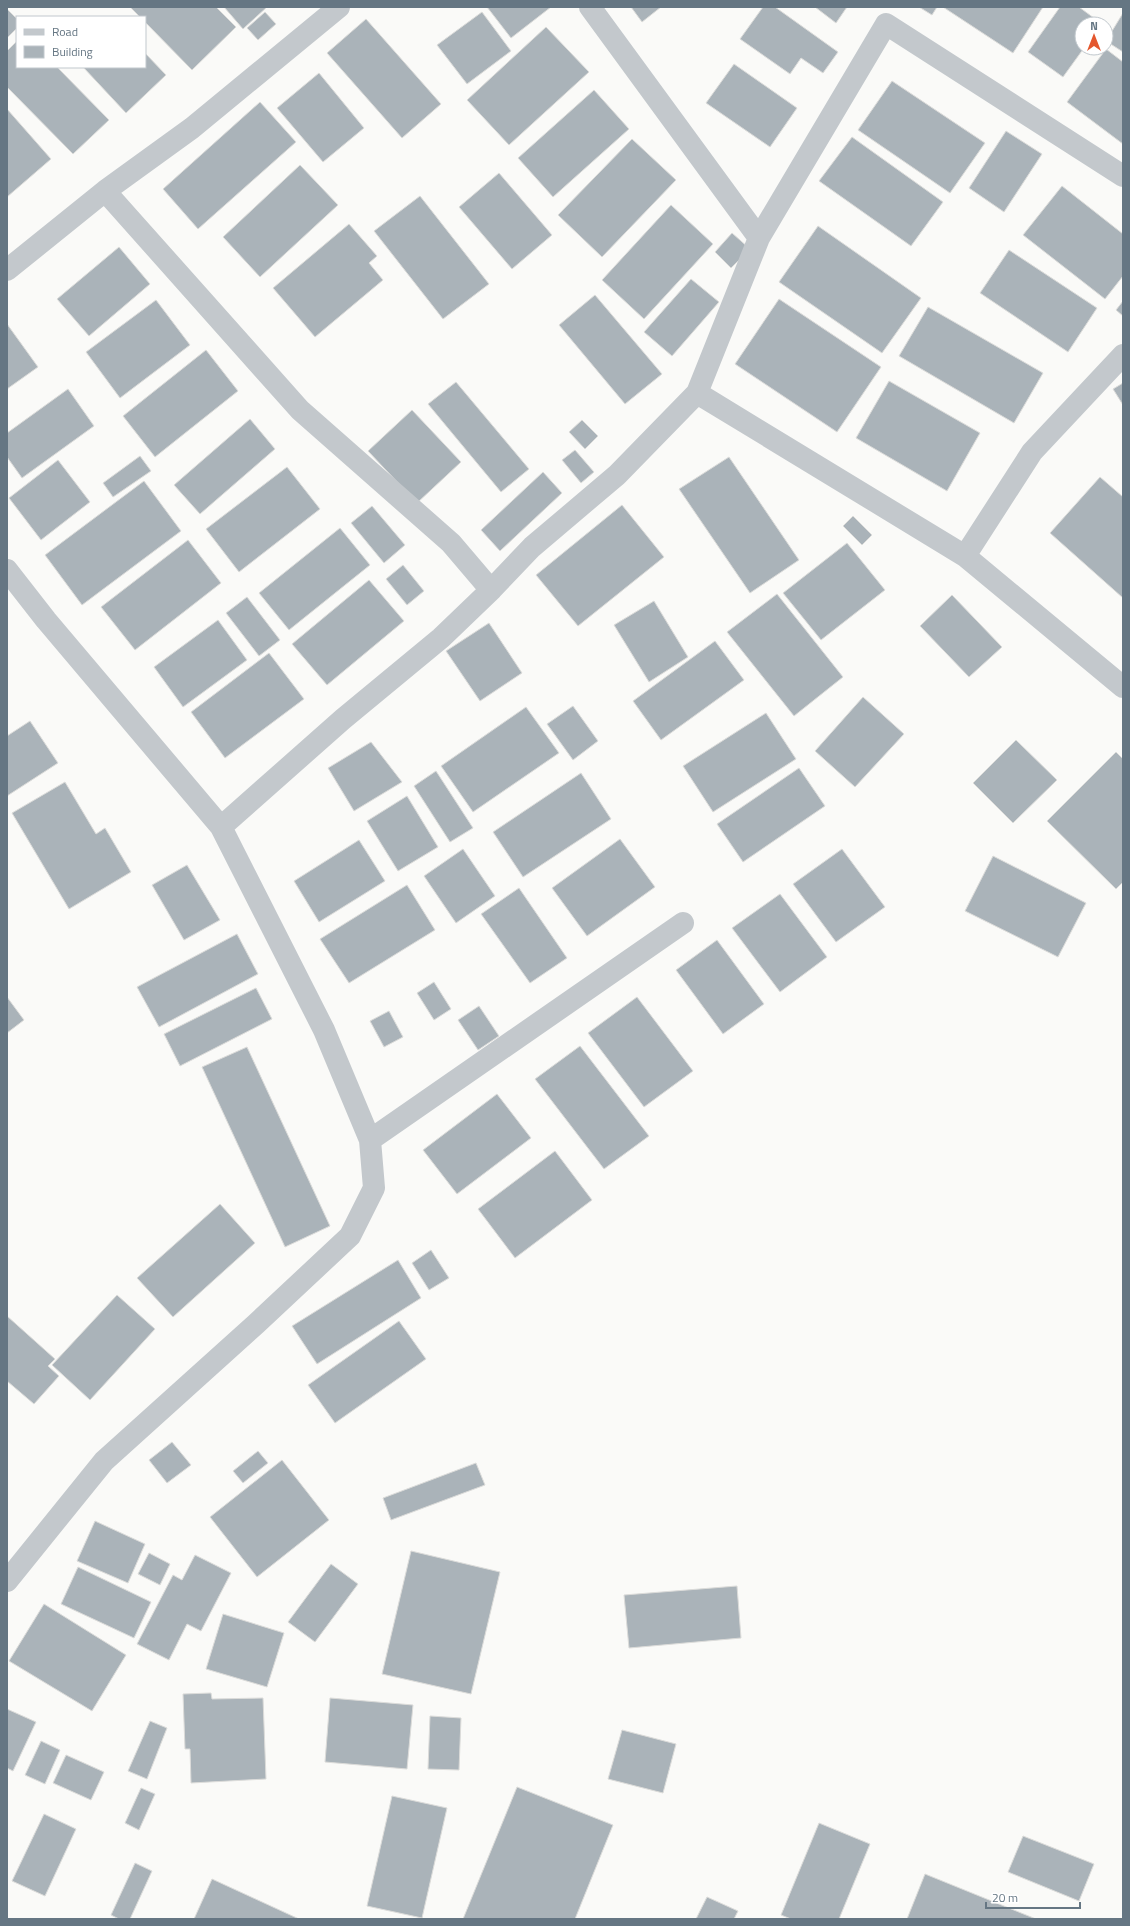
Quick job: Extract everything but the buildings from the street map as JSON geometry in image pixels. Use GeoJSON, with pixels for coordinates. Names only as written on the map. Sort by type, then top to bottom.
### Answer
{"type":"FeatureCollection","features":[{"type":"Feature","properties":{"kind":"street"},"geometry":{"type":"LineString","coordinates":[[7,270],[105,191],[192,128],[339,7]]}},
{"type":"Feature","properties":{"kind":"street"},"geometry":{"type":"LineString","coordinates":[[590,7],[759,238]]}},
{"type":"Feature","properties":{"kind":"street"},"geometry":{"type":"LineString","coordinates":[[220,827],[343,719],[441,638],[491,590],[532,547],[616,475],[697,393],[759,238],[889,15],[1123,176]]}},
{"type":"Feature","properties":{"kind":"street"},"geometry":{"type":"LineString","coordinates":[[105,191],[300,410],[451,543],[491,590]]}},
{"type":"Feature","properties":{"kind":"street"},"geometry":{"type":"LineString","coordinates":[[965,556],[1032,452],[1123,355]]}},
{"type":"Feature","properties":{"kind":"street"},"geometry":{"type":"LineString","coordinates":[[697,393],[965,556],[1123,687]]}},
{"type":"Feature","properties":{"kind":"street"},"geometry":{"type":"LineString","coordinates":[[7,570],[46,620],[220,827],[324,1030],[370,1140],[374,1188],[350,1236],[256,1324],[104,1461],[7,1581]]}},
{"type":"Feature","properties":{"kind":"street"},"geometry":{"type":"LineString","coordinates":[[370,1140],[683,923]]}}]}
